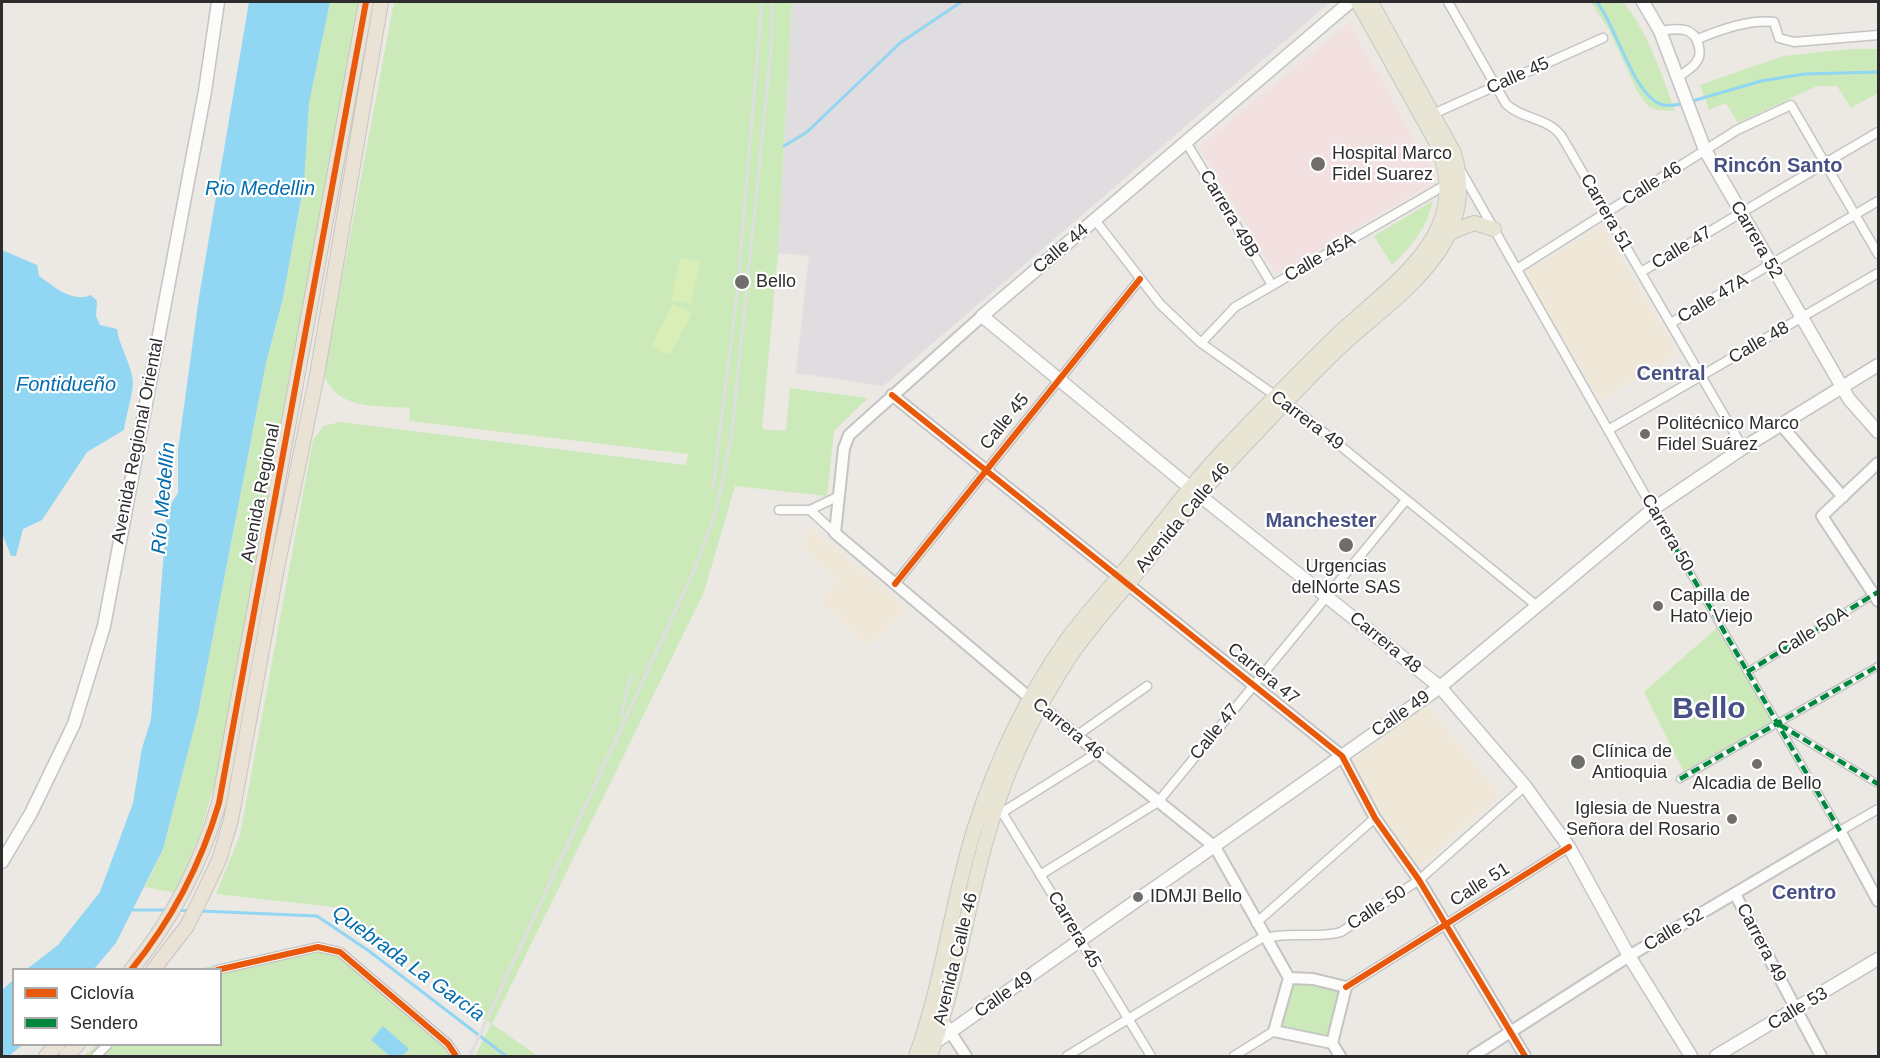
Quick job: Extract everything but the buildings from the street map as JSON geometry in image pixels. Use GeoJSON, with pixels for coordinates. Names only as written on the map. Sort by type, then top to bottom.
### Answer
{"type":"FeatureCollection","features":[{"type":"Feature","properties":{"kind":"highway","name":"Avenida Regional"},"geometry":{"type":"LineString","coordinates":[[132,968],[156,936],[201,859],[219,803],[366,2]]}},
{"type":"Feature","properties":{"kind":"highway","name":"Avenida Regional"},"geometry":{"type":"LineString","coordinates":[[154,968],[186,926],[202,896],[226,839],[276,573],[317,375],[381,2]]}},
{"type":"Feature","properties":{"kind":"main road","name":"Avenida Regional Oriental"},"geometry":{"type":"LineString","coordinates":[[2,862],[31,813],[74,724],[104,626],[205,91],[218,2]]}},
{"type":"Feature","properties":{"kind":"main road","name":"Calle 44"},"geometry":{"type":"LineString","coordinates":[[982,316],[1350,2]]}},
{"type":"Feature","properties":{"kind":"main road"},"geometry":{"type":"LineString","coordinates":[[1358,2],[1435,140],[1444,162],[1448,184]]}},
{"type":"Feature","properties":{"kind":"main road","name":"Avenida Calle 46"},"geometry":{"type":"LineString","coordinates":[[1280,400],[1422,275],[1449,233],[1459,195],[1457,164],[1449,143],[1371,2]]}},
{"type":"Feature","properties":{"kind":"main road","name":"Carrera 52"},"geometry":{"type":"LineString","coordinates":[[1643,2],[1660,31],[1705,150],[1843,388],[1878,432]]}},
{"type":"Feature","properties":{"kind":"main road","name":"Avenida Calle 46"},"geometry":{"type":"LineString","coordinates":[[916,1056],[932,1004],[974,829],[1006,744],[1123,581],[1195,491],[1280,400],[1417,263],[1432,241],[1443,218],[1448,184]]}},
{"type":"Feature","properties":{"kind":"main road"},"geometry":{"type":"LineString","coordinates":[[1449,233],[1474,224],[1494,229]]}},
{"type":"Feature","properties":{"kind":"main road","name":"Carrera 48"},"geometry":{"type":"LineString","coordinates":[[982,316],[1195,491],[1440,687],[1525,786],[1569,847],[1629,956],[1691,1056]]}},
{"type":"Feature","properties":{"kind":"main road","name":"Calle 49"},"geometry":{"type":"LineString","coordinates":[[916,1056],[1440,687],[1653,509],[1743,448],[1878,365]]}},
{"type":"Feature","properties":{"kind":"main road","name":"Avenida Calle 46"},"geometry":{"type":"LineString","coordinates":[[930,1056],[997,812],[1036,703]]}},
{"type":"Feature","properties":{"kind":"main road","name":"Calle 53"},"geometry":{"type":"LineString","coordinates":[[1716,1056],[1878,959]]}},
{"type":"Feature","properties":{"kind":"street","name":"Carrera 51"},"geometry":{"type":"LineString","coordinates":[[1448,2],[1495,86],[1512,110],[1556,129],[1743,448]]}},
{"type":"Feature","properties":{"kind":"street"},"geometry":{"type":"LineString","coordinates":[[1698,39],[1736,27],[1767,21],[1774,22],[1779,38],[1794,42],[1878,35]]}},
{"type":"Feature","properties":{"kind":"street"},"geometry":{"type":"LineString","coordinates":[[1660,31],[1676,28],[1688,30],[1698,39],[1701,53],[1697,62],[1678,77]]}},
{"type":"Feature","properties":{"kind":"street","name":"Calle 45"},"geometry":{"type":"LineString","coordinates":[[1433,114],[1603,38]]}},
{"type":"Feature","properties":{"kind":"street","name":"Calle 46"},"geometry":{"type":"LineString","coordinates":[[1517,270],[1744,126],[1791,105],[1826,163]]}},
{"type":"Feature","properties":{"kind":"street","name":"Calle 47"},"geometry":{"type":"LineString","coordinates":[[1641,272],[1878,132]]}},
{"type":"Feature","properties":{"kind":"street","name":"Carrera 49B"},"geometry":{"type":"LineString","coordinates":[[1186,142],[1272,285]]}},
{"type":"Feature","properties":{"kind":"street"},"geometry":{"type":"LineString","coordinates":[[1826,163],[1878,254]]}},
{"type":"Feature","properties":{"kind":"street","name":"Carrera 50"},"geometry":{"type":"LineString","coordinates":[[1457,164],[1878,901]]}},
{"type":"Feature","properties":{"kind":"street","name":"Calle 45A"},"geometry":{"type":"LineString","coordinates":[[1201,343],[1227,314],[1272,285],[1448,184]]}},
{"type":"Feature","properties":{"kind":"street","name":"Calle 47A"},"geometry":{"type":"LineString","coordinates":[[1671,323],[1878,201]]}},
{"type":"Feature","properties":{"kind":"street","name":"Carrera 49"},"geometry":{"type":"LineString","coordinates":[[1095,220],[1140,279],[1172,316],[1201,343],[1280,400],[1537,606]]}},
{"type":"Feature","properties":{"kind":"street","name":"Calle 48"},"geometry":{"type":"LineString","coordinates":[[1608,430],[1878,273]]}},
{"type":"Feature","properties":{"kind":"street","name":"Calle 45"},"geometry":{"type":"LineString","coordinates":[[895,584],[1140,279]]}},
{"type":"Feature","properties":{"kind":"street","name":"Calle 44"},"geometry":{"type":"LineString","coordinates":[[835,533],[844,448],[849,435],[982,316]]}},
{"type":"Feature","properties":{"kind":"street","name":"Carrera 47"},"geometry":{"type":"LineString","coordinates":[[892,395],[1342,756],[1375,818],[1419,880],[1525,1056]]}},
{"type":"Feature","properties":{"kind":"street"},"geometry":{"type":"LineString","coordinates":[[1781,425],[1843,497]]}},
{"type":"Feature","properties":{"kind":"street"},"geometry":{"type":"LineString","coordinates":[[1877,596],[1821,516],[1878,463]]}},
{"type":"Feature","properties":{"kind":"street"},"geometry":{"type":"LineString","coordinates":[[779,510],[810,510],[839,496]]}},
{"type":"Feature","properties":{"kind":"street","name":"Calle 47"},"geometry":{"type":"LineString","coordinates":[[1040,875],[1158,802],[1406,500]]}},
{"type":"Feature","properties":{"kind":"street","name":"Carrera 46"},"geometry":{"type":"LineString","coordinates":[[810,510],[1036,703],[1215,847],[1288,978]]}},
{"type":"Feature","properties":{"kind":"street","name":"Calle 50A"},"geometry":{"type":"LineString","coordinates":[[1748,672],[1877,596]]}},
{"type":"Feature","properties":{"kind":"street"},"geometry":{"type":"LineString","coordinates":[[1680,779],[1878,666]]}},
{"type":"Feature","properties":{"kind":"street"},"geometry":{"type":"LineString","coordinates":[[1076,736],[1147,686]]}},
{"type":"Feature","properties":{"kind":"street"},"geometry":{"type":"LineString","coordinates":[[1778,723],[1878,784]]}},
{"type":"Feature","properties":{"kind":"street"},"geometry":{"type":"LineString","coordinates":[[997,812],[1097,753]]}},
{"type":"Feature","properties":{"kind":"street","name":"Calle 50"},"geometry":{"type":"LineString","coordinates":[[1067,1056],[1265,937],[1326,936],[1341,932],[1419,880],[1525,786]]}},
{"type":"Feature","properties":{"kind":"street","name":"Calle 52"},"geometry":{"type":"LineString","coordinates":[[1473,1056],[1629,956],[1878,809]]}},
{"type":"Feature","properties":{"kind":"street","name":"Carrera 45"},"geometry":{"type":"LineString","coordinates":[[997,812],[1040,875],[1151,1056]]}},
{"type":"Feature","properties":{"kind":"street"},"geometry":{"type":"LineString","coordinates":[[1256,923],[1375,818]]}},
{"type":"Feature","properties":{"kind":"street","name":"Calle 51"},"geometry":{"type":"LineString","coordinates":[[1346,987],[1569,847]]}},
{"type":"Feature","properties":{"kind":"street","name":"Carrera 49"},"geometry":{"type":"LineString","coordinates":[[1735,894],[1821,1056]]}},
{"type":"Feature","properties":{"kind":"street"},"geometry":{"type":"LineString","coordinates":[[222,968],[318,947],[340,952],[447,1044],[456,1056]]}},
{"type":"Feature","properties":{"kind":"street"},"geometry":{"type":"LineString","coordinates":[[1234,1056],[1274,1031],[1288,978],[1313,980],[1346,987],[1332,1043],[1340,1056]]}},
{"type":"Feature","properties":{"kind":"street"},"geometry":{"type":"LineString","coordinates":[[932,1004],[966,1056]]}},
{"type":"Feature","properties":{"kind":"street"},"geometry":{"type":"LineString","coordinates":[[1274,1031],[1332,1043]]}},
{"type":"Feature","properties":{"kind":"shaded area"},"geometry":{"type":"Polygon","coordinates":[[[792,2],[1330,2],[883,386],[796,373],[809,256],[778,253],[792,2]]]}},
{"type":"Feature","properties":{"kind":"shaded area","name":"Hospital Marco Fidel Suarez"},"geometry":{"type":"Polygon","coordinates":[[[1349,23],[1437,180],[1277,274],[1199,147],[1349,23]]]}},
{"type":"Feature","properties":{"kind":"shaded area"},"geometry":{"type":"Polygon","coordinates":[[[1602,226],[1678,353],[1600,400],[1524,273],[1602,226]]]}},
{"type":"Feature","properties":{"kind":"shaded area"},"geometry":{"type":"Polygon","coordinates":[[[809,527],[906,608],[868,646],[820,601],[838,580],[803,548],[809,527]]]}},
{"type":"Feature","properties":{"kind":"shaded area"},"geometry":{"type":"Polygon","coordinates":[[[1426,705],[1501,794],[1416,869],[1400,849],[1349,765],[1426,705]]]}},
{"type":"Feature","properties":{"kind":"green space"},"geometry":{"type":"Polygon","coordinates":[[[330,2],[360,2],[220,765],[200,834],[176,893],[145,887],[163,849],[198,713],[266,363],[283,298],[304,183],[309,103],[330,2]]]}},
{"type":"Feature","properties":{"kind":"green space"},"geometry":{"type":"Polygon","coordinates":[[[394,2],[792,2],[778,253],[762,429],[786,431],[790,388],[868,398],[834,431],[827,496],[735,486],[704,592],[492,1024],[538,1056],[475,1056],[491,1024],[342,908],[216,894],[240,835],[313,440],[324,426],[340,422],[686,465],[688,454],[409,421],[410,408],[360,404],[339,395],[330,387],[324,375],[394,2]]]}},
{"type":"Feature","properties":{"kind":"green space"},"geometry":{"type":"Polygon","coordinates":[[[1591,2],[1623,2],[1647,40],[1675,111],[1657,110],[1648,106],[1638,93],[1609,30],[1591,2]]]}},
{"type":"Feature","properties":{"kind":"green space"},"geometry":{"type":"Polygon","coordinates":[[[1850,49],[1878,49],[1878,93],[1851,108],[1837,86],[1817,86],[1738,123],[1726,103],[1709,110],[1700,85],[1783,56],[1850,49]]]}},
{"type":"Feature","properties":{"kind":"green space"},"geometry":{"type":"Polygon","coordinates":[[[1433,201],[1427,220],[1418,236],[1392,265],[1374,236],[1433,201]]]}},
{"type":"Feature","properties":{"kind":"green space"},"geometry":{"type":"Polygon","coordinates":[[[680,258],[700,262],[691,304],[671,300],[680,258]]]}},
{"type":"Feature","properties":{"kind":"green space"},"geometry":{"type":"Polygon","coordinates":[[[673,304],[692,313],[670,356],[651,346],[673,304]]]}},
{"type":"Feature","properties":{"kind":"green space"},"geometry":{"type":"Polygon","coordinates":[[[1720,625],[1777,723],[1686,776],[1644,692],[1720,625]]]}},
{"type":"Feature","properties":{"kind":"green space"},"geometry":{"type":"Polygon","coordinates":[[[322,945],[340,952],[442,1039],[455,1056],[84,1056],[96,1046],[222,1046],[222,968],[202,968],[298,946],[322,945]]]}},
{"type":"Feature","properties":{"kind":"green space"},"geometry":{"type":"Polygon","coordinates":[[[1291,981],[1342,990],[1329,1039],[1279,1029],[1291,981]]]}},
{"type":"Feature","properties":{"kind":"water","name":"Rio Medellin"},"geometry":{"type":"Polygon","coordinates":[[[249,2],[330,2],[309,103],[304,183],[283,298],[266,363],[198,713],[163,849],[116,943],[95,968],[28,968],[58,945],[100,892],[133,803],[142,748],[151,720],[167,510],[178,493],[178,450],[199,297],[249,2]]]}},
{"type":"Feature","properties":{"kind":"water","name":"Fontidueño"},"geometry":{"type":"Polygon","coordinates":[[[2,250],[37,265],[39,276],[64,293],[77,297],[91,295],[97,301],[96,316],[100,325],[117,329],[133,383],[124,430],[87,452],[42,520],[23,529],[16,556],[11,556],[2,533],[2,250]]]}},
{"type":"Feature","properties":{"kind":"water"},"geometry":{"type":"Polygon","coordinates":[[[12,981],[12,1046],[21,1046],[9,1056],[2,1056],[2,990],[12,981]]]}},
{"type":"Feature","properties":{"kind":"water"},"geometry":{"type":"Polygon","coordinates":[[[383,1026],[409,1049],[402,1056],[390,1056],[371,1040],[383,1026]]]}},
{"type":"Feature","properties":{"kind":"waterway"},"geometry":{"type":"LineString","coordinates":[[784,146],[807,132],[900,43],[961,2]]}},
{"type":"Feature","properties":{"kind":"waterway"},"geometry":{"type":"LineString","coordinates":[[1597,2],[1641,87],[1660,104],[1671,106],[1683,104]]}},
{"type":"Feature","properties":{"kind":"waterway"},"geometry":{"type":"LineString","coordinates":[[1689,102],[1761,81],[1804,74],[1878,72]]}},
{"type":"Feature","properties":{"kind":"waterway","name":"Quebrada La García"},"geometry":{"type":"LineString","coordinates":[[132,910],[167,910]]}},
{"type":"Feature","properties":{"kind":"waterway","name":"Quebrada La García"},"geometry":{"type":"LineString","coordinates":[[177,910],[191,911]]}},
{"type":"Feature","properties":{"kind":"waterway","name":"Quebrada La García"},"geometry":{"type":"LineString","coordinates":[[201,911],[317,916],[369,951],[506,1056]]}},
{"type":"Feature","properties":{"kind":"railway"},"geometry":{"type":"LineString","coordinates":[[713,488],[737,294],[762,2]]}},
{"type":"Feature","properties":{"kind":"railway"},"geometry":{"type":"LineString","coordinates":[[470,1056],[695,568],[717,508],[732,432],[771,51],[772,2]]}},
{"type":"Feature","properties":{"kind":"railway"},"geometry":{"type":"LineString","coordinates":[[621,716],[631,676]]}},
{"type":"Feature","properties":{"kind":"marked path"},"geometry":{"type":"LineString","coordinates":[[1653,509],[1840,831]]}},
{"type":"Feature","properties":{"kind":"marked path"},"geometry":{"type":"LineString","coordinates":[[1747,672],[1878,592]]}},
{"type":"Feature","properties":{"kind":"marked path"},"geometry":{"type":"LineString","coordinates":[[1680,779],[1878,666]]}},
{"type":"Feature","properties":{"kind":"marked path"},"geometry":{"type":"LineString","coordinates":[[1780,725],[1878,784]]}},
{"type":"Feature","properties":{"kind":"cycle path"},"geometry":{"type":"LineString","coordinates":[[133,968],[160,931],[184,891],[212,826],[219,803],[366,2]]}},
{"type":"Feature","properties":{"kind":"cycle path"},"geometry":{"type":"LineString","coordinates":[[895,584],[1140,279]]}},
{"type":"Feature","properties":{"kind":"cycle path"},"geometry":{"type":"LineString","coordinates":[[892,395],[1342,756],[1375,818],[1419,880],[1525,1056]]}},
{"type":"Feature","properties":{"kind":"cycle path"},"geometry":{"type":"LineString","coordinates":[[1346,987],[1569,847]]}},
{"type":"Feature","properties":{"kind":"cycle path"},"geometry":{"type":"LineString","coordinates":[[222,969],[318,947],[340,952],[448,1044],[456,1056]]}},
{"type":"Feature","properties":{"kind":"place","name":"Hospital Marco Fidel Suarez"},"geometry":{"type":"Point","coordinates":[1318,164]}},
{"type":"Feature","properties":{"kind":"place","name":"Bello"},"geometry":{"type":"Point","coordinates":[742,282]}},
{"type":"Feature","properties":{"kind":"place","name":"Politécnico Marco Fidel Suárez"},"geometry":{"type":"Point","coordinates":[1645,434]}},
{"type":"Feature","properties":{"kind":"place","name":"Urgencias delNorte SAS"},"geometry":{"type":"Point","coordinates":[1346,545]}},
{"type":"Feature","properties":{"kind":"place","name":"Capilla de Hato Viejo"},"geometry":{"type":"Point","coordinates":[1658,606]}},
{"type":"Feature","properties":{"kind":"place","name":"Clínica de Antioquia"},"geometry":{"type":"Point","coordinates":[1578,762]}},
{"type":"Feature","properties":{"kind":"place","name":"Alcadia de Bello"},"geometry":{"type":"Point","coordinates":[1757,764]}},
{"type":"Feature","properties":{"kind":"place","name":"Iglesia de Nuestra Señora del Rosario"},"geometry":{"type":"Point","coordinates":[1732,819]}},
{"type":"Feature","properties":{"kind":"place","name":"IDMJI Bello"},"geometry":{"type":"Point","coordinates":[1138,897]}},
{"type":"Feature","properties":{"kind":"district","name":"Rincón Santo"},"geometry":{"type":"Point","coordinates":[1778,166]}},
{"type":"Feature","properties":{"kind":"district","name":"Central"},"geometry":{"type":"Point","coordinates":[1671,374]}},
{"type":"Feature","properties":{"kind":"district","name":"Manchester"},"geometry":{"type":"Point","coordinates":[1321,521]}},
{"type":"Feature","properties":{"kind":"district","name":"Bello"},"geometry":{"type":"Point","coordinates":[1709,710]}},
{"type":"Feature","properties":{"kind":"district","name":"Centro"},"geometry":{"type":"Point","coordinates":[1804,893]}},
{"type":"Feature","properties":{"kind":"water label","name":"Río Medellín"},"geometry":{"type":"Point","coordinates":[164,498]}}]}
